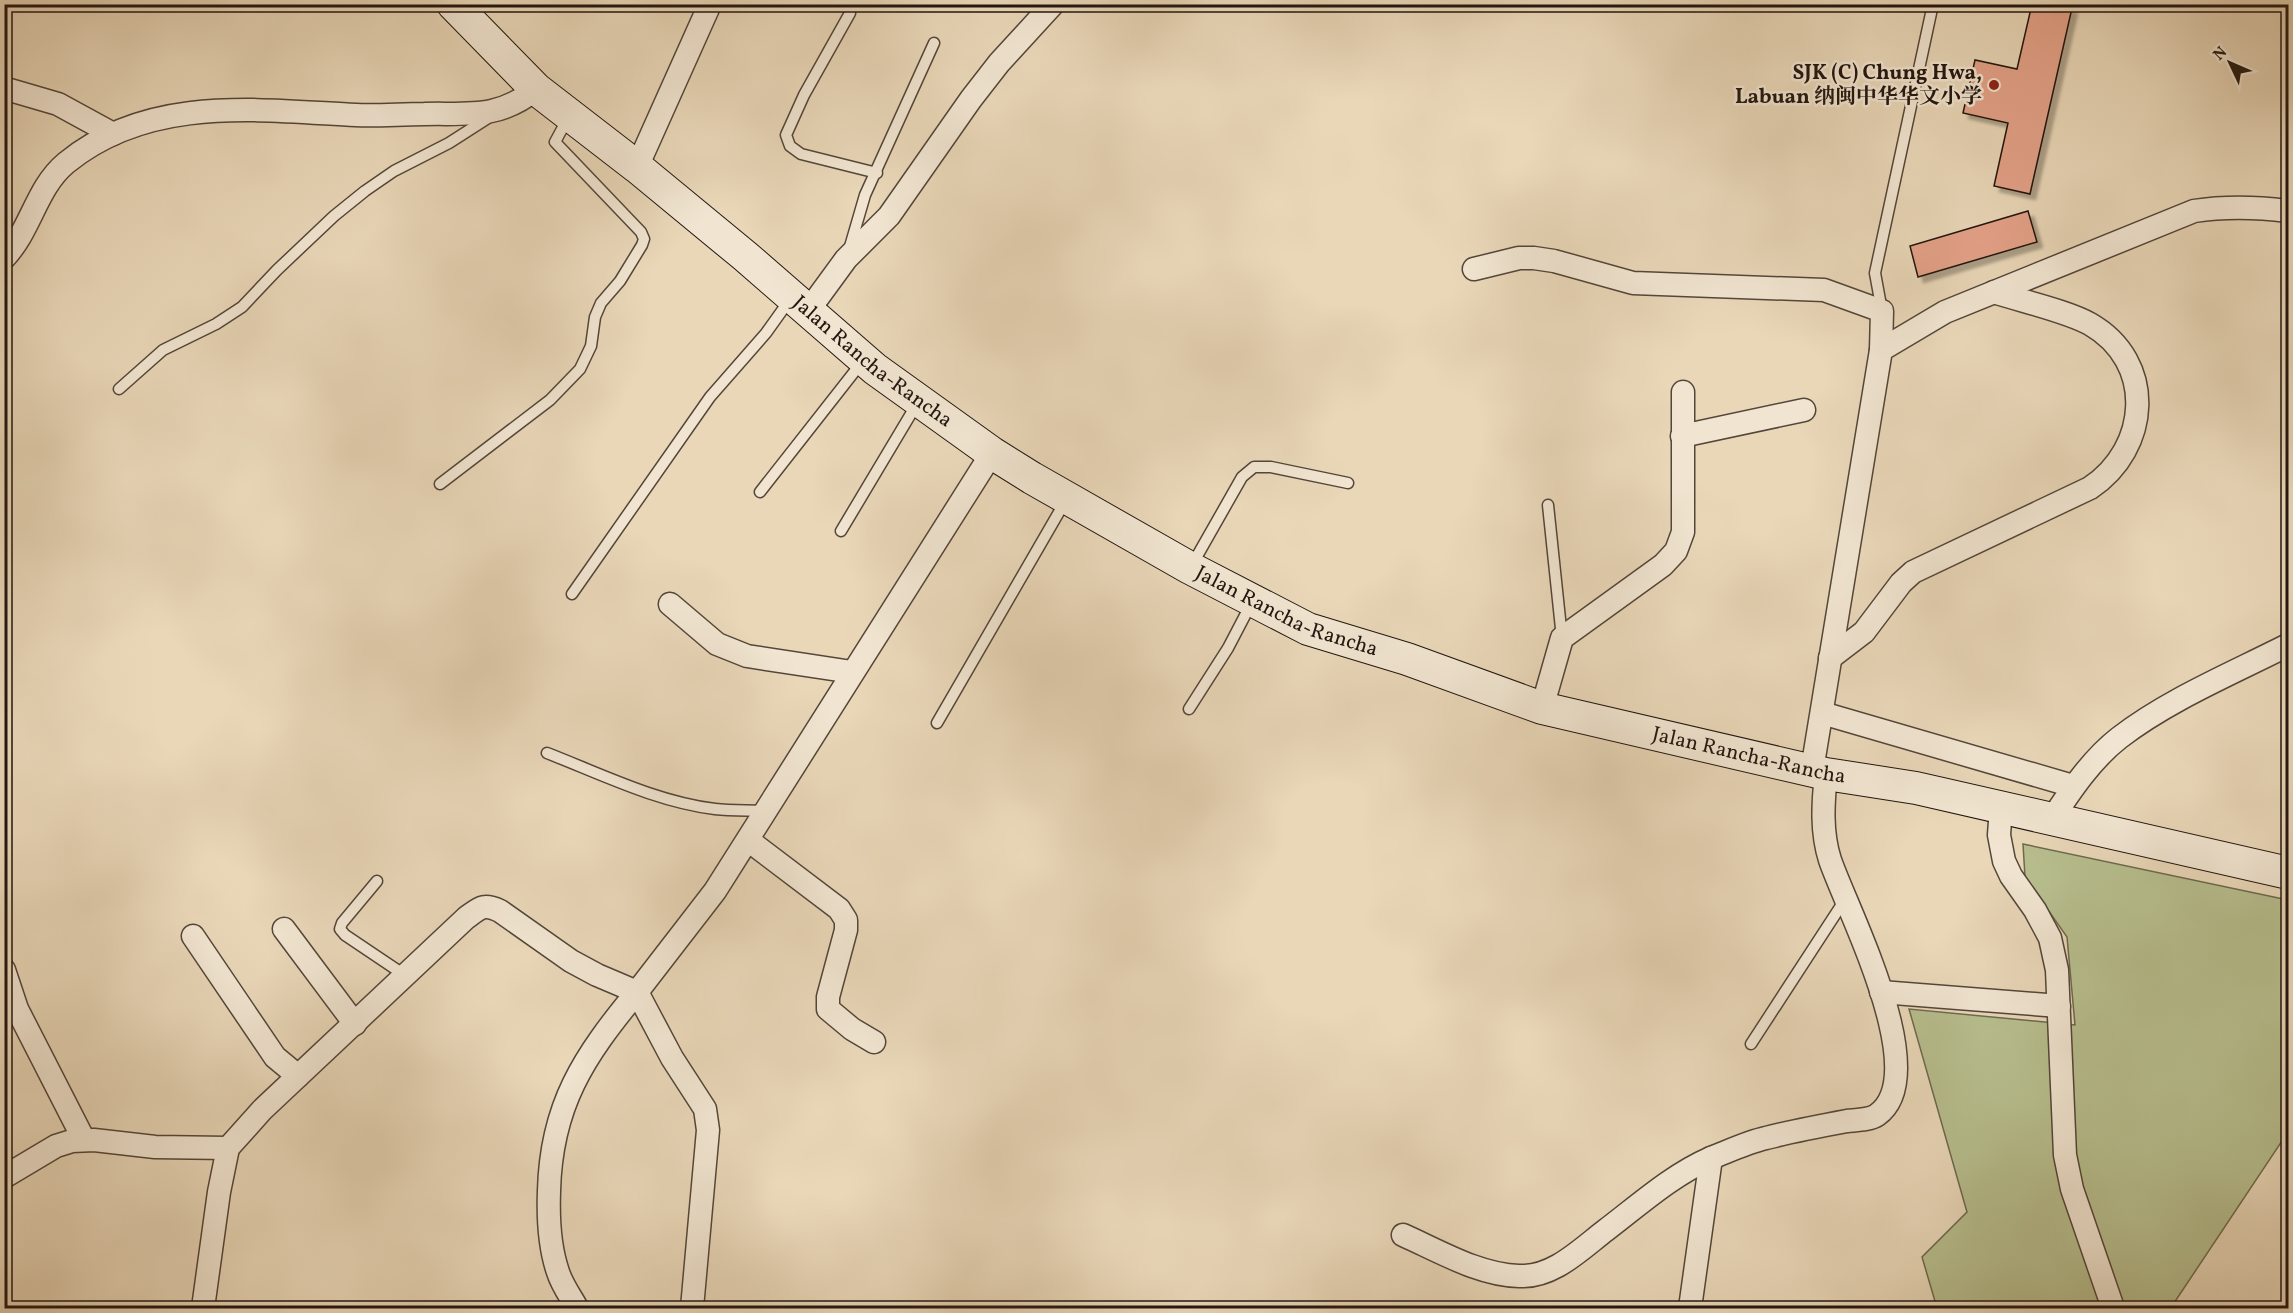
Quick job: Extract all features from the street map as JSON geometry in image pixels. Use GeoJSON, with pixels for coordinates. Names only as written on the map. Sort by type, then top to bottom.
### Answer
{"type":"FeatureCollection","features":[{"type":"Feature","properties":{"kind":"main road","name":"Jalan Rancha-Rancha"},"geometry":{"type":"LineString","coordinates":[[465,9],[536,89],[638,167],[864,359],[919,400],[992,453],[1067,498],[1252,602],[1308,629],[1407,659],[1542,708],[1819,772],[1916,788],[2289,873]]}},
{"type":"Feature","properties":{"kind":"street"},"geometry":{"type":"LineString","coordinates":[[638,167],[710,4]]}},
{"type":"Feature","properties":{"kind":"street"},"geometry":{"type":"LineString","coordinates":[[800,304],[889,216],[971,99],[999,63],[1051,5]]}},
{"type":"Feature","properties":{"kind":"street"},"geometry":{"type":"LineString","coordinates":[[4,258],[15,246],[45,188],[55,174],[81,153],[126,128],[190,112],[267,109],[358,115],[484,113],[514,105],[536,89]]}},
{"type":"Feature","properties":{"kind":"street"},"geometry":{"type":"LineString","coordinates":[[10,90],[58,104],[113,134]]}},
{"type":"Feature","properties":{"kind":"street"},"geometry":{"type":"LineString","coordinates":[[1881,350],[1928,320],[2194,212],[2221,207],[2249,206],[2289,210]]}},
{"type":"Feature","properties":{"kind":"street"},"geometry":{"type":"LineString","coordinates":[[1403,1235],[1479,1268],[1503,1275],[1521,1277],[1536,1274],[1562,1264],[1675,1178],[1711,1158],[1765,1138],[1876,1116],[1890,1101],[1897,1081],[1896,1057],[1881,992],[1864,940],[1830,859],[1823,826],[1819,772],[1822,713],[1881,350],[1882,311],[1824,290],[1633,283],[1554,261],[1534,258],[1519,258],[1474,269]]}},
{"type":"Feature","properties":{"kind":"street"},"geometry":{"type":"LineString","coordinates":[[1830,658],[1864,632],[1901,583],[1913,572],[2090,488],[2105,478],[2116,466],[2130,444],[2138,413],[2136,386],[2125,358],[2108,336],[2089,323],[1994,292]]}},
{"type":"Feature","properties":{"kind":"street"},"geometry":{"type":"LineString","coordinates":[[1542,708],[1562,638],[1663,564],[1676,551],[1683,532],[1683,392]]}},
{"type":"Feature","properties":{"kind":"street"},"geometry":{"type":"LineString","coordinates":[[1683,436],[1804,410]]}},
{"type":"Feature","properties":{"kind":"street"},"geometry":{"type":"LineString","coordinates":[[577,1308],[558,1274],[548,1222],[549,1171],[559,1116],[579,1072],[602,1034],[638,992],[715,891],[992,453]]}},
{"type":"Feature","properties":{"kind":"street"},"geometry":{"type":"LineString","coordinates":[[670,604],[717,644],[747,656],[852,672]]}},
{"type":"Feature","properties":{"kind":"street"},"geometry":{"type":"LineString","coordinates":[[2052,819],[2073,786],[2119,738],[2170,706],[2289,645]]}},
{"type":"Feature","properties":{"kind":"street"},"geometry":{"type":"LineString","coordinates":[[1822,713],[2073,786]]}},
{"type":"Feature","properties":{"kind":"street"},"geometry":{"type":"LineString","coordinates":[[2001,807],[1999,835],[2004,861],[2050,938],[2057,970],[2066,1155],[2072,1189],[2113,1308]]}},
{"type":"Feature","properties":{"kind":"street"},"geometry":{"type":"LineString","coordinates":[[748,840],[840,909],[846,920],[846,930],[828,998],[828,1009],[852,1029],[874,1042]]}},
{"type":"Feature","properties":{"kind":"street"},"geometry":{"type":"LineString","coordinates":[[203,1308],[219,1192],[228,1148],[262,1110],[466,918],[479,908],[488,906],[500,911],[572,961],[597,975],[638,992],[672,1058],[705,1109],[708,1130],[692,1308]]}},
{"type":"Feature","properties":{"kind":"street"},"geometry":{"type":"LineString","coordinates":[[284,929],[355,1024]]}},
{"type":"Feature","properties":{"kind":"street"},"geometry":{"type":"LineString","coordinates":[[193,936],[275,1057],[298,1076]]}},
{"type":"Feature","properties":{"kind":"street"},"geometry":{"type":"LineString","coordinates":[[4,970],[17,1009],[84,1140]]}},
{"type":"Feature","properties":{"kind":"street"},"geometry":{"type":"LineString","coordinates":[[1881,992],[2059,1006]]}},
{"type":"Feature","properties":{"kind":"street"},"geometry":{"type":"LineString","coordinates":[[4,1177],[56,1146],[84,1140],[156,1147],[228,1148]]}},
{"type":"Feature","properties":{"kind":"street"},"geometry":{"type":"LineString","coordinates":[[1689,1308],[1711,1158]]}},
{"type":"Feature","properties":{"kind":"lane"},"geometry":{"type":"LineString","coordinates":[[1882,311],[1875,273],[1933,4]]}},
{"type":"Feature","properties":{"kind":"lane"},"geometry":{"type":"LineString","coordinates":[[850,13],[804,95],[786,135],[790,146],[801,154],[877,173]]}},
{"type":"Feature","properties":{"kind":"lane"},"geometry":{"type":"LineString","coordinates":[[846,259],[865,195],[877,173],[934,43]]}},
{"type":"Feature","properties":{"kind":"lane"},"geometry":{"type":"LineString","coordinates":[[119,389],[163,350],[216,324],[242,307],[334,216],[365,192],[394,171],[449,143],[499,110]]}},
{"type":"Feature","properties":{"kind":"lane"},"geometry":{"type":"LineString","coordinates":[[440,484],[549,400],[580,369],[591,345],[594,317],[601,303],[620,281],[642,245],[644,239],[641,232],[555,142],[571,114]]}},
{"type":"Feature","properties":{"kind":"lane"},"geometry":{"type":"LineString","coordinates":[[572,594],[710,397],[766,333],[800,304]]}},
{"type":"Feature","properties":{"kind":"lane"},"geometry":{"type":"LineString","coordinates":[[760,492],[864,359]]}},
{"type":"Feature","properties":{"kind":"lane"},"geometry":{"type":"LineString","coordinates":[[841,531],[919,400]]}},
{"type":"Feature","properties":{"kind":"lane"},"geometry":{"type":"LineString","coordinates":[[1190,568],[1242,477],[1254,467],[1271,466],[1348,483]]}},
{"type":"Feature","properties":{"kind":"lane"},"geometry":{"type":"LineString","coordinates":[[937,723],[1067,498]]}},
{"type":"Feature","properties":{"kind":"lane"},"geometry":{"type":"LineString","coordinates":[[1548,505],[1562,638]]}},
{"type":"Feature","properties":{"kind":"lane"},"geometry":{"type":"LineString","coordinates":[[1189,709],[1224,655],[1252,602]]}},
{"type":"Feature","properties":{"kind":"lane"},"geometry":{"type":"LineString","coordinates":[[547,753],[675,801],[716,809],[767,811]]}},
{"type":"Feature","properties":{"kind":"lane"},"geometry":{"type":"LineString","coordinates":[[377,881],[342,923],[340,929],[345,935],[406,976]]}},
{"type":"Feature","properties":{"kind":"lane"},"geometry":{"type":"LineString","coordinates":[[1751,1044],[1846,898]]}},
{"type":"Feature","properties":{"kind":"green space"},"geometry":{"type":"Polygon","coordinates":[[[2023,844],[2288,900],[2288,1132],[2174,1303],[2175,1308],[1937,1308],[1922,1257],[1967,1212],[1909,1009],[2075,1025],[2067,937],[2025,877],[2023,844]]]}},
{"type":"Feature","properties":{"kind":"building"},"geometry":{"type":"Polygon","coordinates":[[[2032,4],[2058,4],[2072,8],[2030,194],[1994,186],[2008,123],[1963,113],[1975,60],[2017,69],[2032,4]]]}},
{"type":"Feature","properties":{"kind":"building"},"geometry":{"type":"Polygon","coordinates":[[[2028,211],[2037,242],[1918,277],[1910,246],[2028,211]]]}},
{"type":"Feature","properties":{"kind":"place","name":"SJK (C) Chung Hwa, Labuan 纳闽中华华文小学"},"geometry":{"type":"Point","coordinates":[1994,85]}}]}
